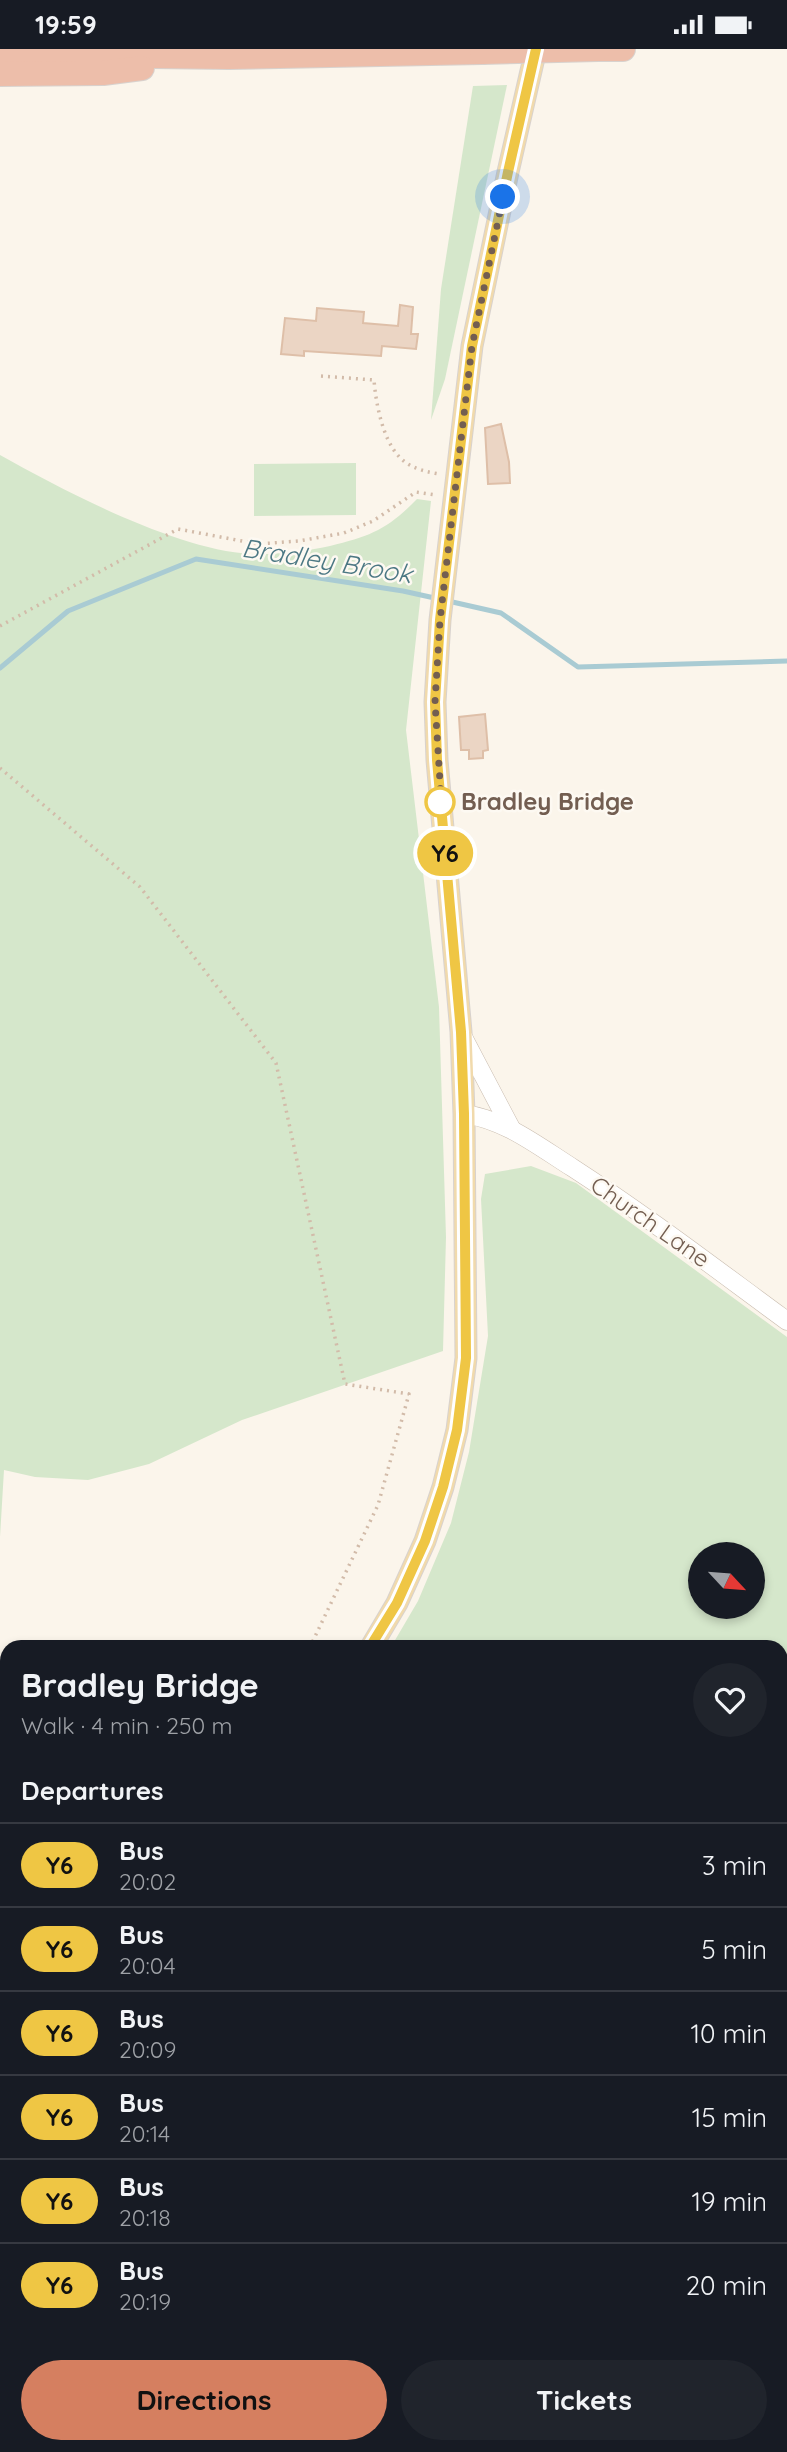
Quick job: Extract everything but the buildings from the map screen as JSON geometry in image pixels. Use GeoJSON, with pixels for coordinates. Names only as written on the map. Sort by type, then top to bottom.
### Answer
{"type":"FeatureCollection","features":[{"type":"Feature","properties":{"kind":"highway"},"geometry":{"type":"LineString","coordinates":[[0,54],[229,57],[623,49]]}},
{"type":"Feature","properties":{"kind":"highway"},"geometry":{"type":"LineString","coordinates":[[0,74],[103,73],[229,57]]}},
{"type":"Feature","properties":{"kind":"main road"},"geometry":{"type":"LineString","coordinates":[[374,1640],[397,1603],[425,1541],[443,1487],[457,1430],[466,1358],[461,1032],[437,760],[435,702],[440,620],[472,346],[536,49]]}},
{"type":"Feature","properties":{"kind":"street","name":"Church Lane"},"geometry":{"type":"LineString","coordinates":[[461,1032],[511,1128]]}},
{"type":"Feature","properties":{"kind":"street","name":"Church Lane"},"geometry":{"type":"LineString","coordinates":[[464,1114],[487,1118],[511,1128],[623,1200],[787,1321]]}},
{"type":"Feature","properties":{"kind":"path"},"geometry":{"type":"LineString","coordinates":[[321,376],[374,380],[377,409],[392,445],[400,459],[419,470]]}},
{"type":"Feature","properties":{"kind":"path"},"geometry":{"type":"LineString","coordinates":[[0,626],[178,529],[258,544],[299,541],[344,533],[373,521],[416,492],[441,496]]}},
{"type":"Feature","properties":{"kind":"path"},"geometry":{"type":"LineString","coordinates":[[0,768],[140,887],[276,1063],[345,1384],[409,1394],[378,1505],[313,1640]]}},
{"type":"Feature","properties":{"kind":"green space"},"geometry":{"type":"Polygon","coordinates":[[[507,85],[445,379],[431,420],[441,289],[473,86],[507,85]]]}},
{"type":"Feature","properties":{"kind":"green space"},"geometry":{"type":"Polygon","coordinates":[[[0,455],[89,502],[156,531],[222,550],[251,554],[320,548],[368,535],[397,518],[417,499],[431,501],[406,730],[439,1007],[446,1237],[443,1351],[242,1420],[149,1464],[88,1480],[35,1477],[4,1470],[0,1537],[0,455]]]}},
{"type":"Feature","properties":{"kind":"green space"},"geometry":{"type":"Polygon","coordinates":[[[356,463],[356,515],[254,516],[254,464],[356,463]]]}},
{"type":"Feature","properties":{"kind":"green space"},"geometry":{"type":"Polygon","coordinates":[[[531,1166],[576,1183],[787,1337],[787,1640],[395,1640],[418,1601],[451,1523],[469,1452],[488,1336],[481,1199],[485,1174],[531,1166]]]}},
{"type":"Feature","properties":{"kind":"waterway","name":"Bradley Brook"},"geometry":{"type":"LineString","coordinates":[[0,668],[68,611],[196,559],[439,599]]}},
{"type":"Feature","properties":{"kind":"waterway","name":"Bradley Brook"},"geometry":{"type":"LineString","coordinates":[[448,601],[501,613],[578,667],[787,661]]}},
{"type":"Feature","properties":{"kind":"bus line","name":"Y6"},"geometry":{"type":"LineString","coordinates":[[374,1640],[397,1603],[425,1541],[443,1487],[457,1430],[466,1358],[461,1032],[437,760],[435,702],[440,620],[472,346],[536,49]]}},
{"type":"Feature","properties":{"kind":"place","name":"Bradley Bridge"},"geometry":{"type":"Point","coordinates":[440,802]}},
{"type":"Feature","properties":{"kind":"route"},"geometry":{"type":"LineString","coordinates":[[440,802],[442,814],[435,702],[440,620],[472,346],[503,197]]}}]}
